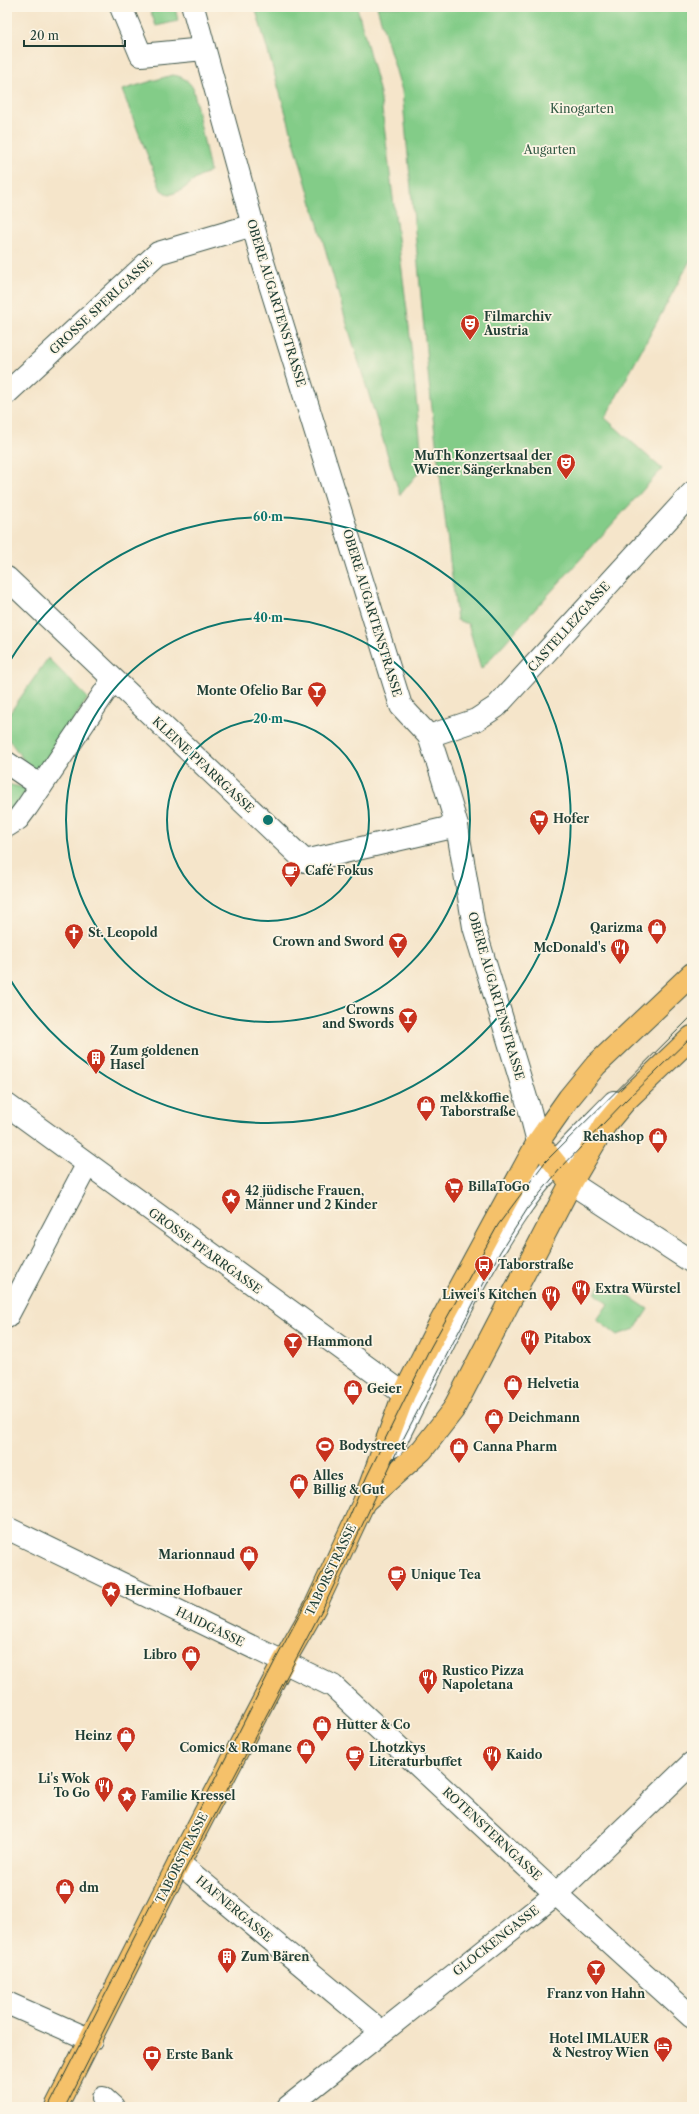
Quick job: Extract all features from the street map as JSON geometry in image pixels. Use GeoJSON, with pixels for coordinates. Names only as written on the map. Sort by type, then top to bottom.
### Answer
{"type":"FeatureCollection","features":[{"type":"Feature","properties":{"kind":"main road","name":"TABORSTRASSE"},"geometry":{"type":"LineString","coordinates":[[56,2107],[179,1863],[283,1663],[315,1607],[364,1502],[404,1394],[538,1142],[569,1098],[596,1065],[692,974]]}},
{"type":"Feature","properties":{"kind":"main road","name":"TABORSTRASSE"},"geometry":{"type":"LineString","coordinates":[[364,1502],[422,1450],[453,1410],[571,1182],[605,1125],[625,1101],[692,1037]]}},
{"type":"Feature","properties":{"kind":"main road","name":"OBERE AUGARTENSTRASSE"},"geometry":{"type":"LineString","coordinates":[[538,1142],[571,1182]]}},
{"type":"Feature","properties":{"kind":"street"},"geometry":{"type":"LineString","coordinates":[[121,7],[141,55],[204,49]]}},
{"type":"Feature","properties":{"kind":"street","name":"OBERE AUGARTENSTRASSE"},"geometry":{"type":"LineString","coordinates":[[193,7],[252,225],[401,706],[429,736],[457,826],[474,926],[538,1142]]}},
{"type":"Feature","properties":{"kind":"street","name":"GROSSE SPERLGASSE"},"geometry":{"type":"LineString","coordinates":[[7,393],[158,253],[252,225]]}},
{"type":"Feature","properties":{"kind":"street","name":"CASTELLEZGASSE"},"geometry":{"type":"LineString","coordinates":[[429,736],[476,720],[496,707],[692,493]]}},
{"type":"Feature","properties":{"kind":"street","name":"KLEINE PFARRGASSE"},"geometry":{"type":"LineString","coordinates":[[7,578],[305,861],[457,826]]}},
{"type":"Feature","properties":{"kind":"street"},"geometry":{"type":"LineString","coordinates":[[7,826],[18,820],[113,680]]}},
{"type":"Feature","properties":{"kind":"street"},"geometry":{"type":"LineString","coordinates":[[7,763],[41,786]]}},
{"type":"Feature","properties":{"kind":"street","name":"TABORSTRASSE"},"geometry":{"type":"LineString","coordinates":[[364,1502],[497,1244],[520,1207],[555,1163],[692,1026]]}},
{"type":"Feature","properties":{"kind":"street","name":"GROSSE PFARRGASSE"},"geometry":{"type":"LineString","coordinates":[[7,1105],[87,1165],[404,1394]]}},
{"type":"Feature","properties":{"kind":"street"},"geometry":{"type":"LineString","coordinates":[[7,1317],[87,1165]]}},
{"type":"Feature","properties":{"kind":"street"},"geometry":{"type":"LineString","coordinates":[[571,1182],[692,1262]]}},
{"type":"Feature","properties":{"kind":"street","name":"HAIDGASSE"},"geometry":{"type":"LineString","coordinates":[[7,1528],[283,1663]]}},
{"type":"Feature","properties":{"kind":"street","name":"ROTENSTERNGASSE"},"geometry":{"type":"LineString","coordinates":[[283,1663],[333,1686],[556,1894],[692,2017]]}},
{"type":"Feature","properties":{"kind":"street","name":"GLOCKENGASSE"},"geometry":{"type":"LineString","coordinates":[[288,2107],[556,1894],[692,1763]]}},
{"type":"Feature","properties":{"kind":"street","name":"HAFNERGASSE"},"geometry":{"type":"LineString","coordinates":[[179,1863],[382,2032]]}},
{"type":"Feature","properties":{"kind":"street"},"geometry":{"type":"LineString","coordinates":[[7,2002],[91,2040]]}},
{"type":"Feature","properties":{"kind":"green space"},"geometry":{"type":"Polygon","coordinates":[[[149,7],[175,7],[178,21],[156,26],[149,7]]]}},
{"type":"Feature","properties":{"kind":"green space"},"geometry":{"type":"Polygon","coordinates":[[[255,7],[357,7],[380,93],[409,327],[423,467],[400,495],[347,324],[255,7]]]}},
{"type":"Feature","properties":{"kind":"green space","name":"Augarten"},"geometry":{"type":"Polygon","coordinates":[[[377,7],[692,7],[692,257],[605,418],[662,469],[481,669],[468,624],[457,620],[429,383],[402,91],[377,7]]]}},
{"type":"Feature","properties":{"kind":"green space"},"geometry":{"type":"Polygon","coordinates":[[[172,75],[179,76],[184,79],[193,88],[210,171],[196,179],[182,190],[169,195],[161,190],[122,90],[172,75]]]}},
{"type":"Feature","properties":{"kind":"green space"},"geometry":{"type":"Polygon","coordinates":[[[48,658],[88,698],[41,768],[36,770],[27,765],[7,737],[7,717],[48,658]]]}},
{"type":"Feature","properties":{"kind":"green space"},"geometry":{"type":"Polygon","coordinates":[[[7,784],[25,788],[26,792],[7,816],[7,784]]]}},
{"type":"Feature","properties":{"kind":"green space"},"geometry":{"type":"Polygon","coordinates":[[[604,1280],[648,1309],[635,1329],[617,1335],[597,1320],[608,1304],[595,1293],[604,1280]]]}},
{"type":"Feature","properties":{"kind":"tram line"},"geometry":{"type":"LineString","coordinates":[[48,2107],[276,1659],[338,1543],[367,1476],[428,1352],[498,1225],[545,1162],[692,1016]]}},
{"type":"Feature","properties":{"kind":"tram line"},"geometry":{"type":"LineString","coordinates":[[65,2107],[186,1868],[326,1602],[398,1449],[500,1252],[528,1208],[560,1169],[625,1101],[692,1036]]}},
{"type":"Feature","properties":{"kind":"place","name":"Filmarchiv Austria"},"geometry":{"type":"Point","coordinates":[470,341]}},
{"type":"Feature","properties":{"kind":"place","name":"MuTh Konzertsaal der Wiener Sängerknaben"},"geometry":{"type":"Point","coordinates":[566,480]}},
{"type":"Feature","properties":{"kind":"place","name":"Monte Ofelio Bar"},"geometry":{"type":"Point","coordinates":[317,708]}},
{"type":"Feature","properties":{"kind":"place","name":"Hofer"},"geometry":{"type":"Point","coordinates":[539,836]}},
{"type":"Feature","properties":{"kind":"place","name":"Café Fokus"},"geometry":{"type":"Point","coordinates":[291,888]}},
{"type":"Feature","properties":{"kind":"place","name":"Qarizma"},"geometry":{"type":"Point","coordinates":[657,945]}},
{"type":"Feature","properties":{"kind":"place","name":"St. Leopold"},"geometry":{"type":"Point","coordinates":[74,950]}},
{"type":"Feature","properties":{"kind":"place","name":"Crown and Sword"},"geometry":{"type":"Point","coordinates":[398,959]}},
{"type":"Feature","properties":{"kind":"place","name":"McDonald's"},"geometry":{"type":"Point","coordinates":[620,965]}},
{"type":"Feature","properties":{"kind":"place","name":"Crowns and Swords"},"geometry":{"type":"Point","coordinates":[408,1034]}},
{"type":"Feature","properties":{"kind":"place","name":"Zum goldenen Hasel"},"geometry":{"type":"Point","coordinates":[96,1075]}},
{"type":"Feature","properties":{"kind":"place","name":"mel&koffie Taborstraße"},"geometry":{"type":"Point","coordinates":[426,1122]}},
{"type":"Feature","properties":{"kind":"place","name":"Rehashop"},"geometry":{"type":"Point","coordinates":[658,1154]}},
{"type":"Feature","properties":{"kind":"place","name":"BillaToGo"},"geometry":{"type":"Point","coordinates":[454,1204]}},
{"type":"Feature","properties":{"kind":"place","name":"42 jüdische Frauen, Männer und 2 Kinder"},"geometry":{"type":"Point","coordinates":[231,1215]}},
{"type":"Feature","properties":{"kind":"place","name":"Taborstraße"},"geometry":{"type":"Point","coordinates":[484,1282]}},
{"type":"Feature","properties":{"kind":"place","name":"Extra Würstel"},"geometry":{"type":"Point","coordinates":[581,1306]}},
{"type":"Feature","properties":{"kind":"place","name":"Liwei's Kitchen"},"geometry":{"type":"Point","coordinates":[551,1312]}},
{"type":"Feature","properties":{"kind":"place","name":"Pitabox"},"geometry":{"type":"Point","coordinates":[530,1356]}},
{"type":"Feature","properties":{"kind":"place","name":"Hammond"},"geometry":{"type":"Point","coordinates":[293,1359]}},
{"type":"Feature","properties":{"kind":"place","name":"Helvetia"},"geometry":{"type":"Point","coordinates":[513,1401]}},
{"type":"Feature","properties":{"kind":"place","name":"Geier"},"geometry":{"type":"Point","coordinates":[353,1406]}},
{"type":"Feature","properties":{"kind":"place","name":"Deichmann"},"geometry":{"type":"Point","coordinates":[494,1435]}},
{"type":"Feature","properties":{"kind":"place","name":"Bodystreet"},"geometry":{"type":"Point","coordinates":[325,1463]}},
{"type":"Feature","properties":{"kind":"place","name":"Canna Pharm"},"geometry":{"type":"Point","coordinates":[459,1464]}},
{"type":"Feature","properties":{"kind":"place","name":"Alles Billig & Gut"},"geometry":{"type":"Point","coordinates":[299,1500]}},
{"type":"Feature","properties":{"kind":"place","name":"Marionnaud"},"geometry":{"type":"Point","coordinates":[249,1572]}},
{"type":"Feature","properties":{"kind":"place","name":"Unique Tea"},"geometry":{"type":"Point","coordinates":[397,1592]}},
{"type":"Feature","properties":{"kind":"place","name":"Hermine Hofbauer"},"geometry":{"type":"Point","coordinates":[111,1608]}},
{"type":"Feature","properties":{"kind":"place","name":"Libro"},"geometry":{"type":"Point","coordinates":[191,1672]}},
{"type":"Feature","properties":{"kind":"place","name":"Rustico Pizza Napoletana"},"geometry":{"type":"Point","coordinates":[428,1695]}},
{"type":"Feature","properties":{"kind":"place","name":"Hutter & Co"},"geometry":{"type":"Point","coordinates":[322,1742]}},
{"type":"Feature","properties":{"kind":"place","name":"Heinz"},"geometry":{"type":"Point","coordinates":[126,1753]}},
{"type":"Feature","properties":{"kind":"place","name":"Comics & Romane"},"geometry":{"type":"Point","coordinates":[306,1765]}},
{"type":"Feature","properties":{"kind":"place","name":"Lhotzkys Literaturbuffet"},"geometry":{"type":"Point","coordinates":[355,1772]}},
{"type":"Feature","properties":{"kind":"place","name":"Kaido"},"geometry":{"type":"Point","coordinates":[492,1772]}},
{"type":"Feature","properties":{"kind":"place","name":"Li's Wok To Go"},"geometry":{"type":"Point","coordinates":[104,1803]}},
{"type":"Feature","properties":{"kind":"place","name":"Familie Kressel"},"geometry":{"type":"Point","coordinates":[127,1813]}},
{"type":"Feature","properties":{"kind":"place","name":"dm"},"geometry":{"type":"Point","coordinates":[65,1905]}},
{"type":"Feature","properties":{"kind":"place","name":"Zum Bären"},"geometry":{"type":"Point","coordinates":[227,1974]}},
{"type":"Feature","properties":{"kind":"place","name":"Franz von Hahn"},"geometry":{"type":"Point","coordinates":[596,1986]}},
{"type":"Feature","properties":{"kind":"place","name":"Hotel IMLAUER & Nestroy Wien"},"geometry":{"type":"Point","coordinates":[663,2063]}},
{"type":"Feature","properties":{"kind":"place","name":"Erste Bank"},"geometry":{"type":"Point","coordinates":[152,2072]}},
{"type":"Feature","properties":{"kind":"park label","name":"Kinogarten"},"geometry":{"type":"Point","coordinates":[582,109]}}]}
